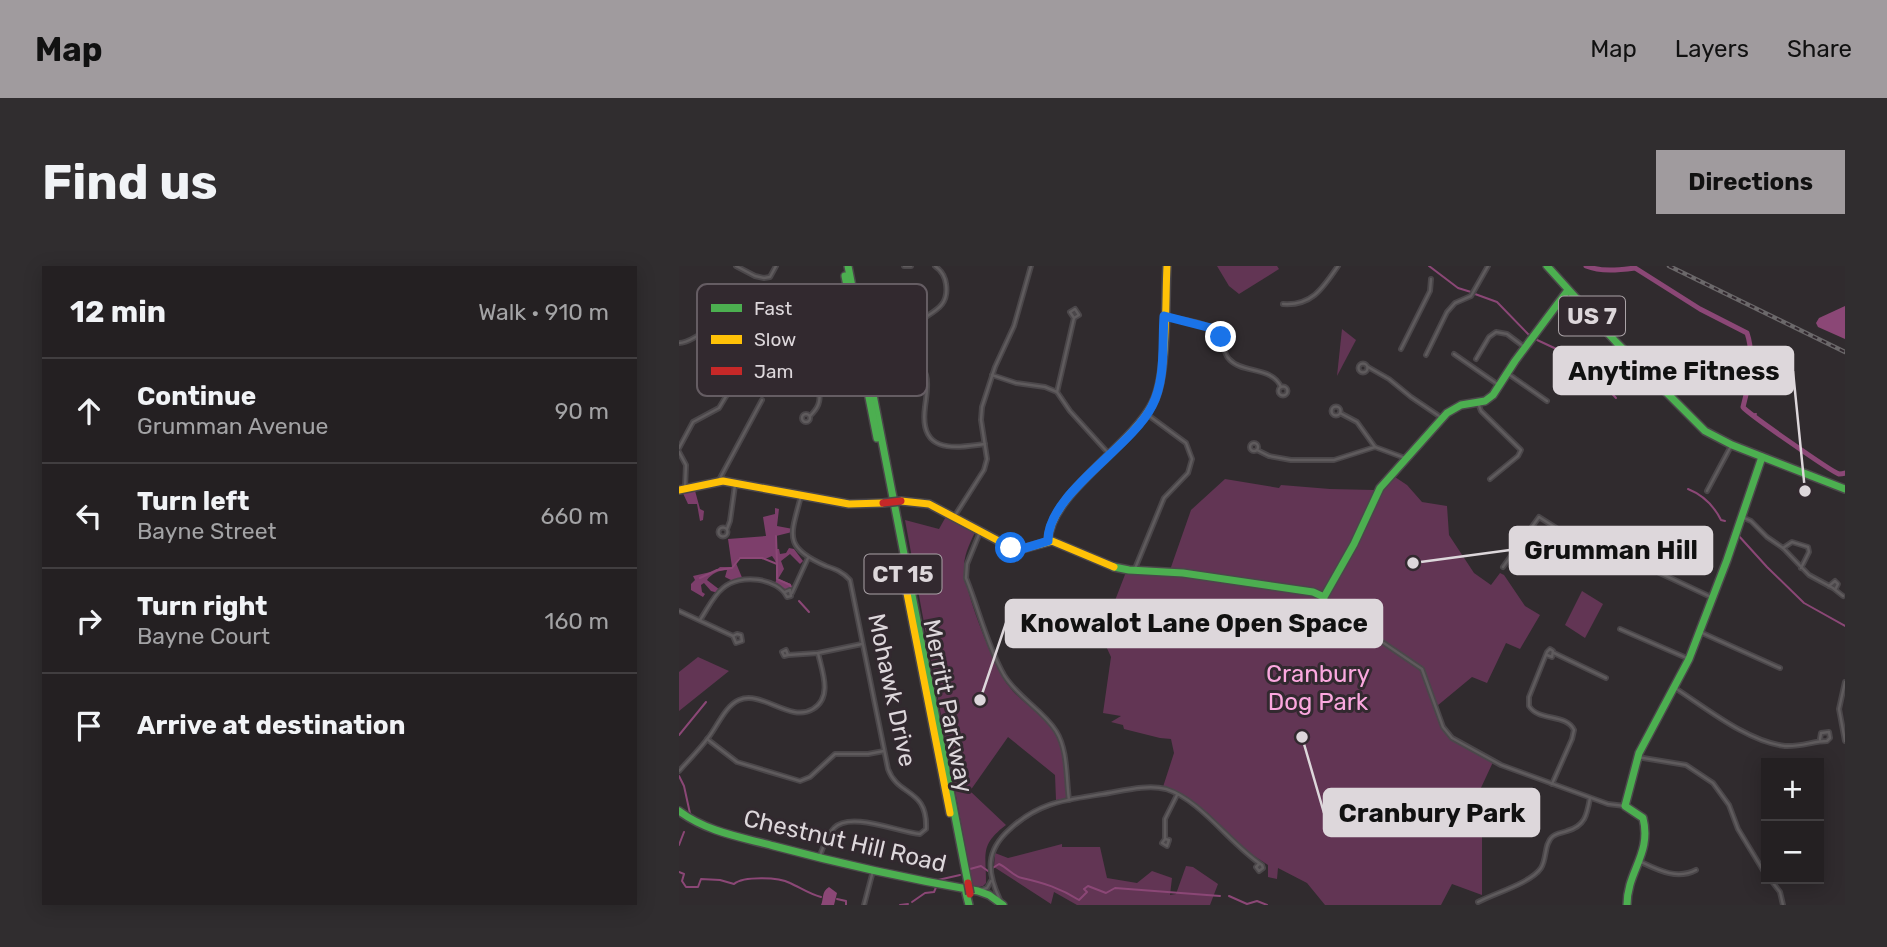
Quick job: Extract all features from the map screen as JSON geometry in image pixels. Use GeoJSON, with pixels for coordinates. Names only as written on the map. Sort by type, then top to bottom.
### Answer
{"type":"FeatureCollection","features":[{"type":"Feature","properties":{"kind":"main road","name":"Merritt Parkway"},"geometry":{"type":"LineString","coordinates":[[845,266],[849,284]]}},
{"type":"Feature","properties":{"kind":"main road"},"geometry":{"type":"LineString","coordinates":[[1048,541],[1051,523],[1071,493],[1147,415],[1161,381],[1167,266]]}},
{"type":"Feature","properties":{"kind":"main road","name":"US 7"},"geometry":{"type":"LineString","coordinates":[[1547,266],[1705,432],[1845,489]]}},
{"type":"Feature","properties":{"kind":"main road"},"geometry":{"type":"LineString","coordinates":[[682,489],[719,481],[849,504],[925,502],[1002,544],[1017,548],[1048,541],[1057,542],[1112,566],[1134,571],[1183,573],[1313,592],[1324,597],[1358,537],[1376,495],[1405,458],[1442,418],[1461,404],[1488,399],[1568,290]]}},
{"type":"Feature","properties":{"kind":"main road","name":"Merritt Parkway"},"geometry":{"type":"LineString","coordinates":[[870,396],[966,883],[971,892],[970,905]]}},
{"type":"Feature","properties":{"kind":"main road"},"geometry":{"type":"LineString","coordinates":[[1627,905],[1626,897],[1630,885],[1646,849],[1646,825],[1640,815],[1625,806],[1637,757],[1689,659],[1762,457]]}},
{"type":"Feature","properties":{"kind":"main road","name":"Chestnut Hill Road"},"geometry":{"type":"LineString","coordinates":[[679,811],[705,825],[819,858],[939,883],[1002,904]]}},
{"type":"Feature","properties":{"kind":"street"},"geometry":{"type":"LineString","coordinates":[[736,266],[764,278],[771,276],[776,266]]}},
{"type":"Feature","properties":{"kind":"street"},"geometry":{"type":"LineString","coordinates":[[904,266],[911,266]]}},
{"type":"Feature","properties":{"kind":"street"},"geometry":{"type":"LineString","coordinates":[[927,317],[940,307],[945,299],[945,278],[935,266]]}},
{"type":"Feature","properties":{"kind":"street"},"geometry":{"type":"LineString","coordinates":[[954,517],[982,475],[986,459],[981,414],[992,375],[1014,326],[1031,266]]}},
{"type":"Feature","properties":{"kind":"street"},"geometry":{"type":"LineString","coordinates":[[1283,304],[1298,304],[1313,297],[1323,288],[1338,266]]}},
{"type":"Feature","properties":{"kind":"street"},"geometry":{"type":"LineString","coordinates":[[1426,355],[1447,312],[1455,303],[1471,296],[1488,266]]}},
{"type":"Feature","properties":{"kind":"street"},"geometry":{"type":"LineString","coordinates":[[1401,349],[1430,291],[1431,279]]}},
{"type":"Feature","properties":{"kind":"street"},"geometry":{"type":"LineString","coordinates":[[1164,316],[1214,329],[1220,334],[1230,361],[1277,378],[1281,387]]}},
{"type":"Feature","properties":{"kind":"street"},"geometry":{"type":"LineString","coordinates":[[1057,392],[1074,318]]}},
{"type":"Feature","properties":{"kind":"street"},"geometry":{"type":"LineString","coordinates":[[1476,359],[1489,337],[1496,332],[1503,332],[1526,348]]}},
{"type":"Feature","properties":{"kind":"street"},"geometry":{"type":"LineString","coordinates":[[679,343],[686,343],[697,336]]}},
{"type":"Feature","properties":{"kind":"street"},"geometry":{"type":"LineString","coordinates":[[1454,354],[1500,386]]}},
{"type":"Feature","properties":{"kind":"street"},"geometry":{"type":"LineString","coordinates":[[1368,367],[1442,418]]}},
{"type":"Feature","properties":{"kind":"street"},"geometry":{"type":"LineString","coordinates":[[1507,373],[1547,401]]}},
{"type":"Feature","properties":{"kind":"street"},"geometry":{"type":"LineString","coordinates":[[992,375],[1057,392],[1109,455]]}},
{"type":"Feature","properties":{"kind":"street"},"geometry":{"type":"LineString","coordinates":[[682,489],[686,465],[679,450],[695,420],[719,408],[726,396]]}},
{"type":"Feature","properties":{"kind":"street"},"geometry":{"type":"LineString","coordinates":[[810,416],[818,408],[818,396]]}},
{"type":"Feature","properties":{"kind":"street"},"geometry":{"type":"LineString","coordinates":[[925,396],[923,421],[932,441],[943,446],[985,444]]}},
{"type":"Feature","properties":{"kind":"street"},"geometry":{"type":"LineString","coordinates":[[719,481],[762,400]]}},
{"type":"Feature","properties":{"kind":"street"},"geometry":{"type":"LineString","coordinates":[[1478,402],[1481,411],[1521,450],[1518,456],[1490,480]]}},
{"type":"Feature","properties":{"kind":"street"},"geometry":{"type":"LineString","coordinates":[[1340,413],[1357,422],[1375,447],[1405,458]]}},
{"type":"Feature","properties":{"kind":"street"},"geometry":{"type":"LineString","coordinates":[[1134,571],[1165,496],[1188,472],[1192,459],[1186,443],[1147,415]]}},
{"type":"Feature","properties":{"kind":"street"},"geometry":{"type":"LineString","coordinates":[[1707,491],[1732,445]]}},
{"type":"Feature","properties":{"kind":"street"},"geometry":{"type":"LineString","coordinates":[[1257,450],[1269,456],[1291,460],[1334,460],[1375,447]]}},
{"type":"Feature","properties":{"kind":"street"},"geometry":{"type":"LineString","coordinates":[[727,529],[735,482]]}},
{"type":"Feature","properties":{"kind":"street"},"geometry":{"type":"LineString","coordinates":[[700,620],[720,590],[743,580],[760,580],[785,592],[788,598],[808,558],[796,547],[792,536],[801,494]]}},
{"type":"Feature","properties":{"kind":"street"},"geometry":{"type":"LineString","coordinates":[[1503,567],[1539,517],[1569,536],[1632,560],[1713,598]]}},
{"type":"Feature","properties":{"kind":"street"},"geometry":{"type":"LineString","coordinates":[[1742,517],[1751,521],[1783,548],[1809,575],[1843,596]]}},
{"type":"Feature","properties":{"kind":"street"},"geometry":{"type":"LineString","coordinates":[[980,532],[967,564],[966,578],[1004,673],[1018,693],[1051,724],[1059,736],[1069,800]]}},
{"type":"Feature","properties":{"kind":"street"},"geometry":{"type":"LineString","coordinates":[[1783,548],[1793,542],[1808,547],[1809,552],[1801,568]]}},
{"type":"Feature","properties":{"kind":"street","name":"Mohawk Drive"},"geometry":{"type":"LineString","coordinates":[[808,558],[850,579],[890,776],[921,802],[926,830],[916,834],[858,821],[846,821],[832,831],[819,858]]}},
{"type":"Feature","properties":{"kind":"street"},"geometry":{"type":"LineString","coordinates":[[1829,586],[1836,581],[1838,584],[1835,589]]}},
{"type":"Feature","properties":{"kind":"street"},"geometry":{"type":"LineString","coordinates":[[1324,597],[1422,670],[1448,735],[1494,762],[1590,798],[1614,806],[1625,806]]}},
{"type":"Feature","properties":{"kind":"street"},"geometry":{"type":"LineString","coordinates":[[679,611],[733,636]]}},
{"type":"Feature","properties":{"kind":"street"},"geometry":{"type":"LineString","coordinates":[[1621,629],[1689,659]]}},
{"type":"Feature","properties":{"kind":"street"},"geometry":{"type":"LineString","coordinates":[[1700,632],[1780,668]]}},
{"type":"Feature","properties":{"kind":"street"},"geometry":{"type":"LineString","coordinates":[[788,655],[818,653],[863,644]]}},
{"type":"Feature","properties":{"kind":"street"},"geometry":{"type":"LineString","coordinates":[[679,771],[707,740],[729,708],[740,700],[752,699],[799,712],[815,708],[823,699],[825,691],[818,653]]}},
{"type":"Feature","properties":{"kind":"street"},"geometry":{"type":"LineString","coordinates":[[1552,783],[1573,739],[1574,730],[1571,724],[1535,713],[1529,706],[1529,697],[1547,655],[1551,657],[1554,653],[1607,678]]}},
{"type":"Feature","properties":{"kind":"street"},"geometry":{"type":"LineString","coordinates":[[1845,682],[1839,709],[1845,741]]}},
{"type":"Feature","properties":{"kind":"street"},"geometry":{"type":"LineString","coordinates":[[1675,688],[1757,739],[1790,746],[1821,739]]}},
{"type":"Feature","properties":{"kind":"street"},"geometry":{"type":"LineString","coordinates":[[707,740],[737,762],[800,781],[810,777],[835,754],[884,751]]}},
{"type":"Feature","properties":{"kind":"street"},"geometry":{"type":"LineString","coordinates":[[1637,757],[1686,765],[1713,783],[1729,804],[1738,829],[1761,867]]}},
{"type":"Feature","properties":{"kind":"street"},"geometry":{"type":"LineString","coordinates":[[1002,904],[992,880],[991,870],[991,855],[996,843],[1016,823],[1039,808],[1069,800],[1152,788],[1168,790],[1207,816],[1259,864]]}},
{"type":"Feature","properties":{"kind":"street"},"geometry":{"type":"LineString","coordinates":[[1165,839],[1164,824],[1177,795]]}},
{"type":"Feature","properties":{"kind":"street"},"geometry":{"type":"LineString","coordinates":[[1478,902],[1538,872],[1546,858],[1552,837],[1575,829],[1584,822],[1590,798]]}},
{"type":"Feature","properties":{"kind":"street"},"geometry":{"type":"LineString","coordinates":[[1641,862],[1671,874],[1686,874],[1696,870]]}},
{"type":"Feature","properties":{"kind":"street"},"geometry":{"type":"LineString","coordinates":[[864,905],[873,870]]}},
{"type":"Feature","properties":{"kind":"street"},"geometry":{"type":"LineString","coordinates":[[971,892],[986,888],[992,880]]}},
{"type":"Feature","properties":{"kind":"street"},"geometry":{"type":"LineString","coordinates":[[1774,884],[1782,895],[1783,905]]}},
{"type":"Feature","properties":{"kind":"green space"},"geometry":{"type":"Polygon","coordinates":[[[1217,266],[1277,266],[1279,269],[1239,294],[1229,286],[1217,266]]]}},
{"type":"Feature","properties":{"kind":"green space"},"geometry":{"type":"Polygon","coordinates":[[[1342,329],[1356,340],[1337,376],[1342,329]]]}},
{"type":"Feature","properties":{"kind":"green space","name":"Cranbury Dog Park"},"geometry":{"type":"Polygon","coordinates":[[[1392,475],[1407,485],[1422,502],[1447,506],[1449,535],[1474,573],[1491,585],[1500,573],[1504,575],[1525,606],[1540,615],[1520,649],[1506,643],[1487,683],[1472,677],[1437,706],[1422,668],[1390,647],[1421,671],[1441,726],[1447,735],[1493,762],[1473,805],[1474,813],[1482,818],[1482,895],[1452,884],[1441,905],[1325,905],[1307,883],[1278,868],[1277,879],[1268,877],[1268,865],[1245,850],[1208,813],[1162,790],[1174,753],[1171,739],[1124,729],[1123,725],[1111,722],[1121,716],[1103,713],[1111,657],[1105,644],[1104,629],[1126,572],[1171,573],[1191,510],[1225,479],[1279,488],[1281,485],[1376,490],[1376,498],[1392,475]]]}},
{"type":"Feature","properties":{"kind":"green space"},"geometry":{"type":"Polygon","coordinates":[[[949,511],[976,530],[964,565],[968,591],[980,627],[1008,685],[1038,713],[1058,738],[1067,799],[1056,800],[1055,775],[1008,737],[970,791],[1006,825],[988,844],[985,856],[986,883],[973,888],[905,520],[939,529],[949,511]]]}},
{"type":"Feature","properties":{"kind":"green space"},"geometry":{"type":"Polygon","coordinates":[[[1582,591],[1603,604],[1585,638],[1565,625],[1582,591]]]}},
{"type":"Feature","properties":{"kind":"green space"},"geometry":{"type":"Polygon","coordinates":[[[698,657],[729,671],[679,711],[679,672],[698,657]]]}},
{"type":"Feature","properties":{"kind":"green space"},"geometry":{"type":"Polygon","coordinates":[[[1062,844],[1062,847],[1100,847],[1107,878],[1137,883],[1152,871],[1172,878],[1170,895],[1176,894],[1186,866],[1193,867],[1218,884],[1210,905],[1077,905],[1054,892],[1051,904],[994,867],[995,853],[1008,858],[1062,844]]]}},
{"type":"Feature","properties":{"kind":"shaded area"},"geometry":{"type":"Polygon","coordinates":[[[1845,306],[1845,339],[1818,327],[1816,323],[1819,318],[1845,306]]]}},
{"type":"Feature","properties":{"kind":"shaded area"},"geometry":{"type":"Polygon","coordinates":[[[694,487],[700,509],[704,511],[703,520],[700,521],[697,504],[688,504],[681,489],[694,487]]]}},
{"type":"Feature","properties":{"kind":"shaded area"},"geometry":{"type":"Polygon","coordinates":[[[775,508],[779,509],[777,526],[793,529],[792,532],[776,536],[776,549],[779,549],[780,554],[786,553],[789,548],[794,549],[803,561],[800,564],[790,554],[781,561],[784,569],[778,579],[791,584],[792,593],[774,585],[778,570],[772,556],[765,559],[739,558],[736,563],[743,580],[735,582],[725,577],[727,570],[713,574],[707,580],[720,590],[718,593],[711,591],[704,583],[701,585],[705,594],[703,597],[691,590],[691,584],[695,580],[693,576],[715,571],[720,567],[732,567],[728,539],[766,536],[763,517],[775,514],[775,508]]]}},
{"type":"Feature","properties":{"kind":"shaded area"},"geometry":{"type":"Polygon","coordinates":[[[829,887],[837,893],[834,905],[821,905],[824,893],[829,887]]]}},
{"type":"Feature","properties":{"kind":"waterway"},"geometry":{"type":"LineString","coordinates":[[1429,266],[1458,288],[1471,292]]}},
{"type":"Feature","properties":{"kind":"waterway"},"geometry":{"type":"LineString","coordinates":[[1586,266],[1604,270],[1635,268],[1700,309],[1747,333],[1751,361],[1743,407],[1822,464],[1839,474],[1845,473]]}},
{"type":"Feature","properties":{"kind":"waterway"},"geometry":{"type":"LineString","coordinates":[[1475,294],[1497,302],[1530,336]]}},
{"type":"Feature","properties":{"kind":"waterway"},"geometry":{"type":"LineString","coordinates":[[1535,339],[1565,353],[1573,361]]}},
{"type":"Feature","properties":{"kind":"waterway"},"geometry":{"type":"LineString","coordinates":[[1595,375],[1616,398]]}},
{"type":"Feature","properties":{"kind":"waterway"},"geometry":{"type":"LineString","coordinates":[[1751,415],[1756,414]]}},
{"type":"Feature","properties":{"kind":"waterway"},"geometry":{"type":"LineString","coordinates":[[1688,489],[1703,498],[1721,520],[1725,521]]}},
{"type":"Feature","properties":{"kind":"waterway"},"geometry":{"type":"LineString","coordinates":[[1738,535],[1804,603],[1845,626]]}},
{"type":"Feature","properties":{"kind":"waterway"},"geometry":{"type":"LineString","coordinates":[[776,536],[777,563]]}},
{"type":"Feature","properties":{"kind":"waterway"},"geometry":{"type":"LineString","coordinates":[[700,578],[717,570],[732,568],[740,558],[762,558],[777,564],[777,579],[790,585],[792,589]]}},
{"type":"Feature","properties":{"kind":"waterway"},"geometry":{"type":"LineString","coordinates":[[799,601],[809,612]]}},
{"type":"Feature","properties":{"kind":"waterway"},"geometry":{"type":"LineString","coordinates":[[679,735],[706,702]]}},
{"type":"Feature","properties":{"kind":"waterway"},"geometry":{"type":"LineString","coordinates":[[679,776],[691,818]]}},
{"type":"Feature","properties":{"kind":"waterway"},"geometry":{"type":"LineString","coordinates":[[679,845],[684,832]]}},
{"type":"Feature","properties":{"kind":"waterway"},"geometry":{"type":"LineString","coordinates":[[970,869],[981,866],[988,871],[999,864],[1019,877],[1052,886],[1079,900],[1087,892],[1084,889],[1088,886],[1106,893],[1115,888],[1220,896]]}},
{"type":"Feature","properties":{"kind":"waterway"},"geometry":{"type":"LineString","coordinates":[[679,872],[684,874],[682,881],[686,887],[698,887],[701,879],[734,884],[745,880],[770,879],[785,881],[821,897]]}},
{"type":"Feature","properties":{"kind":"waterway"},"geometry":{"type":"LineString","coordinates":[[938,880],[960,875]]}},
{"type":"Feature","properties":{"kind":"waterway"},"geometry":{"type":"LineString","coordinates":[[912,902],[925,893],[934,892],[937,885]]}},
{"type":"Feature","properties":{"kind":"waterway"},"geometry":{"type":"LineString","coordinates":[[1229,896],[1247,904],[1257,901],[1267,905]]}},
{"type":"Feature","properties":{"kind":"waterway"},"geometry":{"type":"LineString","coordinates":[[837,899],[846,901],[846,905]]}},
{"type":"Feature","properties":{"kind":"waterway"},"geometry":{"type":"LineString","coordinates":[[900,905],[908,904]]}},
{"type":"Feature","properties":{"kind":"railway"},"geometry":{"type":"LineString","coordinates":[[1669,266],[1845,352]]}},
{"type":"Feature","properties":{"kind":"traffic: fast"},"geometry":{"type":"LineString","coordinates":[[848,266],[852,284]]}},
{"type":"Feature","properties":{"kind":"traffic: fast"},"geometry":{"type":"LineString","coordinates":[[1547,266],[1616,342],[1705,431],[1732,445],[1845,489]]}},
{"type":"Feature","properties":{"kind":"traffic: fast"},"geometry":{"type":"LineString","coordinates":[[845,276],[847,284]]}},
{"type":"Feature","properties":{"kind":"traffic: fast"},"geometry":{"type":"LineString","coordinates":[[1114,567],[1183,573],[1313,592],[1324,597],[1354,544],[1380,488],[1447,413],[1461,405],[1485,401],[1493,395],[1568,290]]}},
{"type":"Feature","properties":{"kind":"traffic: fast"},"geometry":{"type":"LineString","coordinates":[[869,396],[877,438]]}},
{"type":"Feature","properties":{"kind":"traffic: fast"},"geometry":{"type":"LineString","coordinates":[[873,396],[968,883]]}},
{"type":"Feature","properties":{"kind":"traffic: fast"},"geometry":{"type":"LineString","coordinates":[[1627,905],[1645,831],[1643,818],[1625,806],[1639,753],[1689,659],[1762,457]]}},
{"type":"Feature","properties":{"kind":"traffic: fast"},"geometry":{"type":"LineString","coordinates":[[679,811],[701,824],[725,833],[850,865],[978,891],[1003,905]]}},
{"type":"Feature","properties":{"kind":"traffic: fast"},"geometry":{"type":"LineString","coordinates":[[966,893],[969,905]]}},
{"type":"Feature","properties":{"kind":"traffic: slow"},"geometry":{"type":"LineString","coordinates":[[1048,541],[1052,523],[1062,506],[1076,488],[1127,437],[1153,403],[1158,390],[1163,356],[1167,266]]}},
{"type":"Feature","properties":{"kind":"traffic: slow"},"geometry":{"type":"LineString","coordinates":[[679,490],[723,481],[849,504],[883,503]]}},
{"type":"Feature","properties":{"kind":"traffic: slow"},"geometry":{"type":"LineString","coordinates":[[901,501],[929,504],[1012,548],[1022,549],[1052,541],[1114,567]]}},
{"type":"Feature","properties":{"kind":"traffic: slow"},"geometry":{"type":"LineString","coordinates":[[904,578],[950,813]]}},
{"type":"Feature","properties":{"kind":"traffic: jam"},"geometry":{"type":"LineString","coordinates":[[883,503],[901,501]]}},
{"type":"Feature","properties":{"kind":"traffic: jam"},"geometry":{"type":"LineString","coordinates":[[968,883],[970,894]]}},
{"type":"Feature","properties":{"kind":"place","name":"Anytime Fitness"},"geometry":{"type":"Point","coordinates":[1805,491]}},
{"type":"Feature","properties":{"kind":"place","name":"Grumman Hill"},"geometry":{"type":"Point","coordinates":[1413,563]}},
{"type":"Feature","properties":{"kind":"place","name":"Knowalot Lane Open Space"},"geometry":{"type":"Point","coordinates":[980,700]}},
{"type":"Feature","properties":{"kind":"place","name":"Cranbury Park"},"geometry":{"type":"Point","coordinates":[1302,737]}},
{"type":"Feature","properties":{"kind":"route"},"geometry":{"type":"LineString","coordinates":[[1011,548],[1022,549],[1048,541],[1051,523],[1071,493],[1131,435],[1147,415],[1161,381],[1164,316],[1211,328],[1219,332],[1221,337]]}}]}
